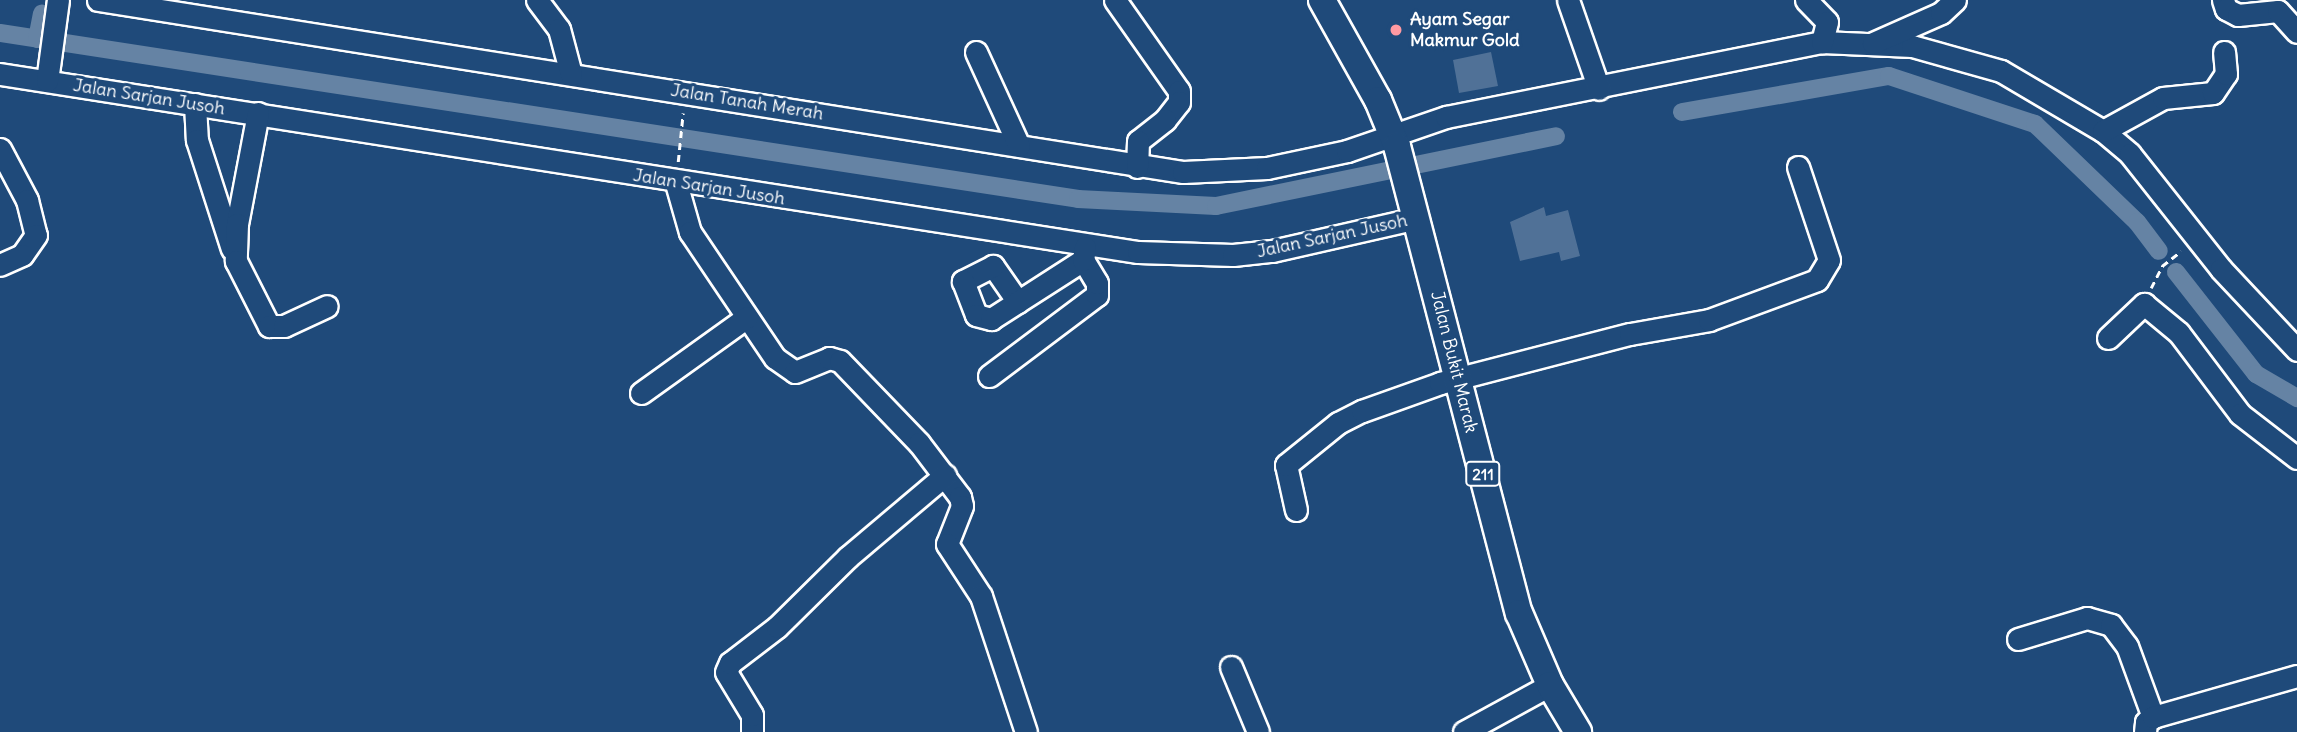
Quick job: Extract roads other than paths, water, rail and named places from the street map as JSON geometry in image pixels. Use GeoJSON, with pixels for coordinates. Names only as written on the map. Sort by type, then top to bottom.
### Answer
{"type":"FeatureCollection","features":[{"type":"Feature","properties":{"kind":"main road","name":"211"},"geometry":{"type":"LineString","coordinates":[[1322,0],[1394,140]]}},
{"type":"Feature","properties":{"kind":"main road","name":"Jalan Bukit Marak"},"geometry":{"type":"LineString","coordinates":[[1394,140],[1415,211],[1519,612],[1550,685],[1578,732]]}},
{"type":"Feature","properties":{"kind":"street","name":"Jalan Tanah Merah"},"geometry":{"type":"LineString","coordinates":[[98,0],[1137,167],[1182,172],[1267,168],[1394,140],[1446,117],[1599,89],[1822,42],[1873,43],[1948,53],[2001,71],[2103,131],[2147,173],[2197,239],[2297,350]]}},
{"type":"Feature","properties":{"kind":"street"},"geometry":{"type":"LineString","coordinates":[[537,0],[559,29],[571,74]]}},
{"type":"Feature","properties":{"kind":"street"},"geometry":{"type":"LineString","coordinates":[[1115,0],[1180,91],[1176,107],[1138,141],[1137,167]]}},
{"type":"Feature","properties":{"kind":"street"},"geometry":{"type":"LineString","coordinates":[[1568,0],[1599,89]]}},
{"type":"Feature","properties":{"kind":"street"},"geometry":{"type":"LineString","coordinates":[[1806,0],[1827,22],[1822,42]]}},
{"type":"Feature","properties":{"kind":"street"},"geometry":{"type":"LineString","coordinates":[[1873,43],[1941,13],[1955,0]]}},
{"type":"Feature","properties":{"kind":"street"},"geometry":{"type":"LineString","coordinates":[[2223,0],[2226,9],[2238,15],[2278,11],[2297,32]]}},
{"type":"Feature","properties":{"kind":"street"},"geometry":{"type":"LineString","coordinates":[[48,72],[57,7]]}},
{"type":"Feature","properties":{"kind":"street"},"geometry":{"type":"LineString","coordinates":[[975,52],[1019,146]]}},
{"type":"Feature","properties":{"kind":"street"},"geometry":{"type":"LineString","coordinates":[[2103,131],[2163,99],[2213,93],[2226,74],[2224,52]]}},
{"type":"Feature","properties":{"kind":"street","name":"Jalan Sarjan Jusoh"},"geometry":{"type":"LineString","coordinates":[[0,74],[48,72],[195,104],[676,174],[1084,253],[1233,255],[1310,243],[1415,211]]}},
{"type":"Feature","properties":{"kind":"street"},"geometry":{"type":"LineString","coordinates":[[195,104],[197,140],[236,261],[269,326],[284,326],[327,306]]}},
{"type":"Feature","properties":{"kind":"street"},"geometry":{"type":"LineString","coordinates":[[236,261],[237,224],[257,113]]}},
{"type":"Feature","properties":{"kind":"street"},"geometry":{"type":"LineString","coordinates":[[0,149],[27,200],[36,235],[22,255],[0,265]]}},
{"type":"Feature","properties":{"kind":"street"},"geometry":{"type":"LineString","coordinates":[[1296,510],[1285,477],[1292,457],[1362,411],[1458,379],[1630,334],[1709,320],[1817,280],[1829,260],[1798,167]]}},
{"type":"Feature","properties":{"kind":"street"},"geometry":{"type":"LineString","coordinates":[[676,174],[682,217],[747,317],[785,369],[795,372],[829,358],[839,361],[945,475],[962,506],[948,538],[948,549],[981,596],[1026,732]]}},
{"type":"Feature","properties":{"kind":"street"},"geometry":{"type":"LineString","coordinates":[[989,376],[1097,295],[1097,283],[1084,253],[1018,302]]}},
{"type":"Feature","properties":{"kind":"street"},"geometry":{"type":"LineString","coordinates":[[2108,338],[2144,304],[2179,333],[2240,414],[2297,458]]}},
{"type":"Feature","properties":{"kind":"street"},"geometry":{"type":"LineString","coordinates":[[640,393],[678,370],[700,347],[747,317]]}},
{"type":"Feature","properties":{"kind":"street"},"geometry":{"type":"LineString","coordinates":[[752,732],[752,715],[726,671],[730,663],[776,627],[848,557],[945,475]]}},
{"type":"Feature","properties":{"kind":"street"},"geometry":{"type":"LineString","coordinates":[[2018,639],[2087,618],[2110,625],[2127,646],[2149,725],[2297,676]]}},
{"type":"Feature","properties":{"kind":"street"},"geometry":{"type":"LineString","coordinates":[[1231,667],[1258,732]]}},
{"type":"Feature","properties":{"kind":"street"},"geometry":{"type":"LineString","coordinates":[[1464,732],[1550,685]]}},
{"type":"Feature","properties":{"kind":"waterway"},"geometry":{"type":"LineString","coordinates":[[37,39],[42,13]]}},
{"type":"Feature","properties":{"kind":"waterway"},"geometry":{"type":"LineString","coordinates":[[0,33],[1078,199],[1216,206],[1556,136]]}},
{"type":"Feature","properties":{"kind":"waterway"},"geometry":{"type":"LineString","coordinates":[[1682,112],[1889,76],[2035,124],[2137,222],[2159,251]]}},
{"type":"Feature","properties":{"kind":"waterway"},"geometry":{"type":"LineString","coordinates":[[2176,272],[2256,374],[2297,398]]}},
{"type":"Feature","properties":{"kind":"place","name":"Ayam Segar Makmur Gold"},"geometry":{"type":"Point","coordinates":[1396,30]}}]}
